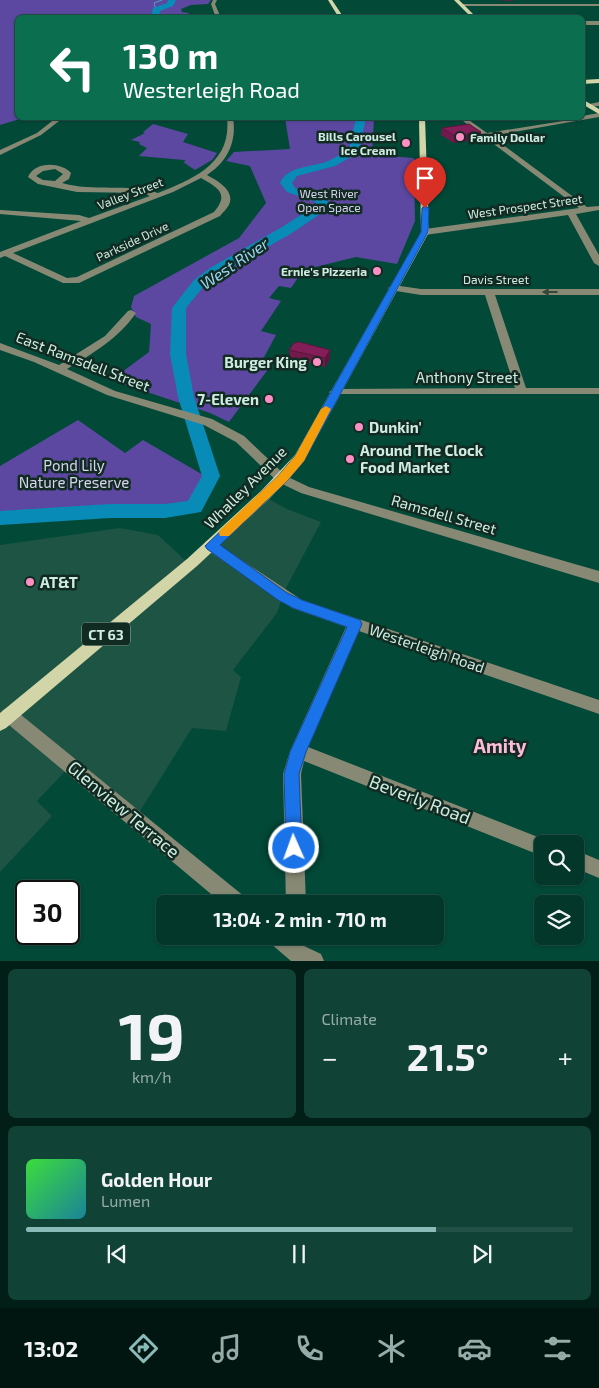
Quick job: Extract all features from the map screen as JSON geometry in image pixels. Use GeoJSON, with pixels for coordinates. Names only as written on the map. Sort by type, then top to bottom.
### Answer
{"type":"FeatureCollection","features":[{"type":"Feature","properties":{"kind":"main road"},"geometry":{"type":"LineString","coordinates":[[330,0],[340,15]]}},
{"type":"Feature","properties":{"kind":"main road"},"geometry":{"type":"LineString","coordinates":[[456,0],[476,15]]}},
{"type":"Feature","properties":{"kind":"main road"},"geometry":{"type":"LineString","coordinates":[[462,5],[472,15]]}},
{"type":"Feature","properties":{"kind":"main road"},"geometry":{"type":"LineString","coordinates":[[585,82],[599,81]]}},
{"type":"Feature","properties":{"kind":"main road"},"geometry":{"type":"LineString","coordinates":[[585,103],[599,114]]}},
{"type":"Feature","properties":{"kind":"main road","name":"Whalley Avenue"},"geometry":{"type":"LineString","coordinates":[[5,719],[211,546],[282,479],[300,458],[424,232],[426,219],[422,120]]}},
{"type":"Feature","properties":{"kind":"street"},"geometry":{"type":"LineString","coordinates":[[215,0],[213,4],[218,15]]}},
{"type":"Feature","properties":{"kind":"street"},"geometry":{"type":"LineString","coordinates":[[588,0],[596,5],[599,11]]}},
{"type":"Feature","properties":{"kind":"street"},"geometry":{"type":"LineString","coordinates":[[462,5],[596,5]]}},
{"type":"Feature","properties":{"kind":"street"},"geometry":{"type":"LineString","coordinates":[[585,23],[599,23]]}},
{"type":"Feature","properties":{"kind":"street"},"geometry":{"type":"LineString","coordinates":[[585,103],[599,104]]}},
{"type":"Feature","properties":{"kind":"street"},"geometry":{"type":"LineString","coordinates":[[585,117],[599,114]]}},
{"type":"Feature","properties":{"kind":"street"},"geometry":{"type":"LineString","coordinates":[[0,153],[38,134],[57,120]]}},
{"type":"Feature","properties":{"kind":"street","name":"Valley Street"},"geometry":{"type":"LineString","coordinates":[[3,254],[156,195],[201,175],[222,158],[231,142],[230,120]]}},
{"type":"Feature","properties":{"kind":"street"},"geometry":{"type":"LineString","coordinates":[[465,120],[586,210]]}},
{"type":"Feature","properties":{"kind":"street"},"geometry":{"type":"LineString","coordinates":[[487,136],[568,120]]}},
{"type":"Feature","properties":{"kind":"street"},"geometry":{"type":"LineString","coordinates":[[5,142],[17,145]]}},
{"type":"Feature","properties":{"kind":"street","name":"Parkside Drive"},"geometry":{"type":"LineString","coordinates":[[3,254],[66,282],[79,280],[217,214],[226,203],[226,195],[217,184],[201,175]]}},
{"type":"Feature","properties":{"kind":"street"},"geometry":{"type":"LineString","coordinates":[[56,184],[77,190],[144,192],[156,195]]}},
{"type":"Feature","properties":{"kind":"street","name":"West Prospect Street"},"geometry":{"type":"LineString","coordinates":[[424,232],[599,208]]}},
{"type":"Feature","properties":{"kind":"street"},"geometry":{"type":"LineString","coordinates":[[0,212],[78,217],[88,221]]}},
{"type":"Feature","properties":{"kind":"street"},"geometry":{"type":"LineString","coordinates":[[571,212],[599,263]]}},
{"type":"Feature","properties":{"kind":"street","name":"Davis Street"},"geometry":{"type":"LineString","coordinates":[[394,288],[422,292],[599,292]]}},
{"type":"Feature","properties":{"kind":"street"},"geometry":{"type":"LineString","coordinates":[[489,292],[522,392]]}},
{"type":"Feature","properties":{"kind":"street"},"geometry":{"type":"LineString","coordinates":[[60,369],[107,340],[126,323],[131,313]]}},
{"type":"Feature","properties":{"kind":"street","name":"East Ramsdell Street"},"geometry":{"type":"LineString","coordinates":[[0,346],[60,369],[111,393],[208,422],[240,439],[282,479]]}},
{"type":"Feature","properties":{"kind":"street","name":"Anthony Street"},"geometry":{"type":"LineString","coordinates":[[335,392],[599,392]]}},
{"type":"Feature","properties":{"kind":"street","name":"Ramsdell Street"},"geometry":{"type":"LineString","coordinates":[[282,479],[305,490],[599,577]]}},
{"type":"Feature","properties":{"kind":"street","name":"Westerleigh Road"},"geometry":{"type":"LineString","coordinates":[[211,546],[283,596],[298,604],[599,707]]}},
{"type":"Feature","properties":{"kind":"street"},"geometry":{"type":"LineString","coordinates":[[296,895],[292,774],[298,752],[355,624]]}},
{"type":"Feature","properties":{"kind":"street","name":"Glenview Terrace"},"geometry":{"type":"LineString","coordinates":[[5,719],[227,895]]}},
{"type":"Feature","properties":{"kind":"street","name":"Beverly Road"},"geometry":{"type":"LineString","coordinates":[[298,752],[534,844]]}},
{"type":"Feature","properties":{"kind":"street"},"geometry":{"type":"LineString","coordinates":[[584,863],[599,869]]}},
{"type":"Feature","properties":{"kind":"street"},"geometry":{"type":"LineString","coordinates":[[290,945],[301,953]]}},
{"type":"Feature","properties":{"kind":"shaded area"},"geometry":{"type":"Polygon","coordinates":[[[267,498],[287,509],[321,522],[286,588],[277,613],[233,670],[241,677],[226,731],[192,728],[137,816],[73,763],[37,801],[52,816],[0,872],[0,545],[120,528],[158,535],[188,563],[267,498]]]}},
{"type":"Feature","properties":{"kind":"green space"},"geometry":{"type":"Polygon","coordinates":[[[0,0],[211,0],[208,4],[191,5],[181,9],[182,12],[189,13],[188,15],[15,15],[16,120],[0,125],[0,0]]]}},
{"type":"Feature","properties":{"kind":"green space","name":"West River Open Space"},"geometry":{"type":"Polygon","coordinates":[[[285,120],[374,120],[372,155],[414,158],[415,221],[397,264],[356,257],[303,270],[291,288],[279,286],[269,298],[281,301],[261,331],[276,335],[263,359],[269,368],[229,422],[210,413],[111,380],[149,352],[151,324],[136,317],[131,307],[134,296],[239,238],[266,203],[250,166],[226,161],[234,152],[290,149],[285,120]]]}},
{"type":"Feature","properties":{"kind":"green space"},"geometry":{"type":"Polygon","coordinates":[[[153,124],[188,134],[183,142],[217,153],[212,160],[195,170],[183,162],[186,161],[184,160],[139,156],[147,148],[139,144],[140,142],[131,140],[145,133],[143,132],[153,124]]]}},
{"type":"Feature","properties":{"kind":"green space","name":"Pond Lily Nature Preserve"},"geometry":{"type":"Polygon","coordinates":[[[78,420],[125,453],[143,440],[210,479],[200,493],[190,502],[160,512],[0,524],[0,466],[78,420]]]}},
{"type":"Feature","properties":{"kind":"building"},"geometry":{"type":"Polygon","coordinates":[[[469,124],[481,132],[455,136],[442,128],[469,124]]]}},
{"type":"Feature","properties":{"kind":"building"},"geometry":{"type":"Polygon","coordinates":[[[299,342],[330,350],[325,358],[289,350],[294,343],[299,342]]]}},
{"type":"Feature","properties":{"kind":"waterway"},"geometry":{"type":"LineString","coordinates":[[156,10],[154,3],[162,0]]}},
{"type":"Feature","properties":{"kind":"waterway","name":"West River"},"geometry":{"type":"LineString","coordinates":[[155,15],[156,10],[170,4],[172,0]]}},
{"type":"Feature","properties":{"kind":"waterway","name":"West River"},"geometry":{"type":"LineString","coordinates":[[0,518],[110,511],[165,511],[194,507],[211,476],[186,397],[178,354],[179,308],[199,283],[215,271],[287,230],[319,209],[323,204],[321,200],[291,190],[286,183],[288,178],[293,174],[331,164],[354,151],[361,120]]}},
{"type":"Feature","properties":{"kind":"slow traffic"},"geometry":{"type":"LineString","coordinates":[[225,533],[264,497],[300,458],[326,409]]}},
{"type":"Feature","properties":{"kind":"place","name":"Family Dollar"},"geometry":{"type":"Point","coordinates":[460,137]}},
{"type":"Feature","properties":{"kind":"place","name":"Bills Carousel Ice Cream"},"geometry":{"type":"Point","coordinates":[406,143]}},
{"type":"Feature","properties":{"kind":"place","name":"Ernie's Pizzeria"},"geometry":{"type":"Point","coordinates":[377,271]}},
{"type":"Feature","properties":{"kind":"place","name":"Burger King"},"geometry":{"type":"Point","coordinates":[317,362]}},
{"type":"Feature","properties":{"kind":"place","name":"7-Eleven"},"geometry":{"type":"Point","coordinates":[269,399]}},
{"type":"Feature","properties":{"kind":"place","name":"Dunkin'"},"geometry":{"type":"Point","coordinates":[359,427]}},
{"type":"Feature","properties":{"kind":"place","name":"Around The Clock Food Market"},"geometry":{"type":"Point","coordinates":[350,459]}},
{"type":"Feature","properties":{"kind":"place","name":"AT&T"},"geometry":{"type":"Point","coordinates":[30,582]}},
{"type":"Feature","properties":{"kind":"district","name":"Amity"},"geometry":{"type":"Point","coordinates":[500,745]}},
{"type":"Feature","properties":{"kind":"route"},"geometry":{"type":"LineString","coordinates":[[294,848],[292,774],[298,752],[355,624],[298,604],[283,596],[211,546],[264,497],[300,458],[424,232],[425,208]]}}]}
